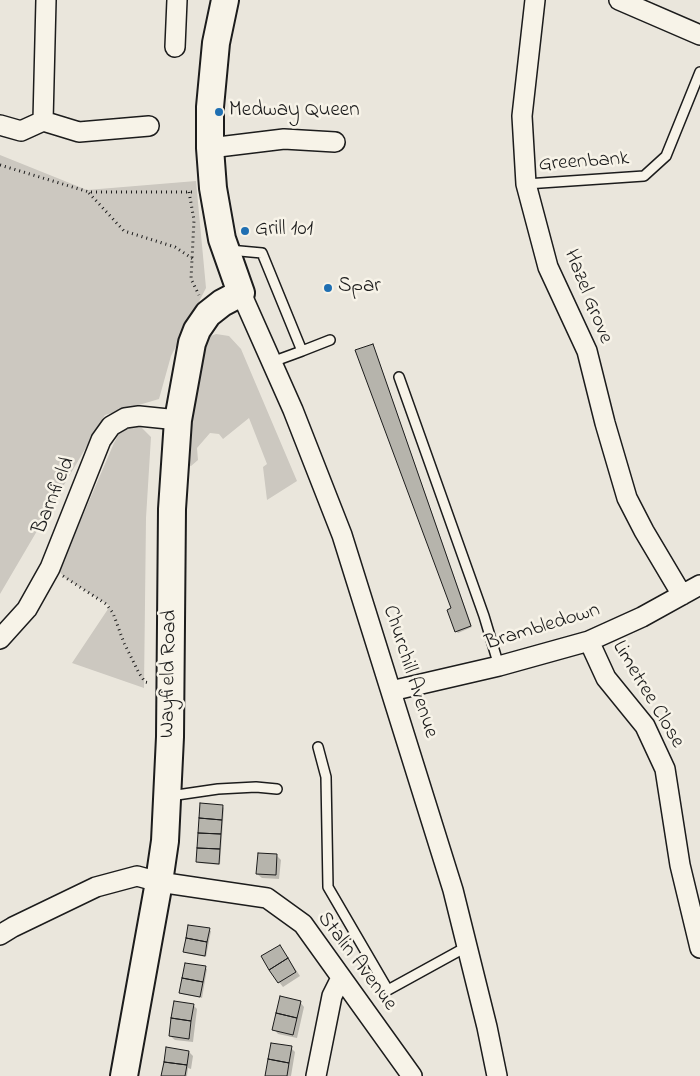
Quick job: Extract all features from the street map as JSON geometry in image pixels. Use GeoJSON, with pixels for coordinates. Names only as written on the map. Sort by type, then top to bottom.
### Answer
{"type":"FeatureCollection","features":[{"type":"Feature","properties":{"kind":"street"},"geometry":{"type":"LineString","coordinates":[[44,121],[46,0]]}},
{"type":"Feature","properties":{"kind":"street"},"geometry":{"type":"LineString","coordinates":[[175,47],[177,0]]}},
{"type":"Feature","properties":{"kind":"street"},"geometry":{"type":"LineString","coordinates":[[225,0],[215,51],[210,106],[210,148],[201,190],[242,292]]}},
{"type":"Feature","properties":{"kind":"street","name":"Hazel Grove"},"geometry":{"type":"LineString","coordinates":[[535,0],[522,116],[526,184],[548,267],[586,351],[627,498],[682,595]]}},
{"type":"Feature","properties":{"kind":"street"},"geometry":{"type":"LineString","coordinates":[[619,0],[698,30]]}},
{"type":"Feature","properties":{"kind":"street"},"geometry":{"type":"LineString","coordinates":[[0,125],[21,131],[44,121],[79,132],[149,126]]}},
{"type":"Feature","properties":{"kind":"street"},"geometry":{"type":"LineString","coordinates":[[210,148],[284,138],[335,142]]}},
{"type":"Feature","properties":{"kind":"street","name":"Wayfield Road"},"geometry":{"type":"LineString","coordinates":[[124,1076],[165,841],[171,684],[172,509],[178,420],[192,343],[197,330],[208,314],[222,303],[242,292]]}},
{"type":"Feature","properties":{"kind":"street","name":"Churchill Avenue"},"geometry":{"type":"LineString","coordinates":[[242,292],[342,535],[453,890],[468,946],[497,1076]]}},
{"type":"Feature","properties":{"kind":"street","name":"Barnfield"},"geometry":{"type":"LineString","coordinates":[[0,639],[27,609],[50,568],[101,440],[111,426],[125,418],[139,416],[178,420]]}},
{"type":"Feature","properties":{"kind":"street","name":"Brambledown"},"geometry":{"type":"LineString","coordinates":[[391,692],[499,666],[589,641],[642,617],[700,584]]}},
{"type":"Feature","properties":{"kind":"street","name":"Limetree Close"},"geometry":{"type":"LineString","coordinates":[[589,641],[606,678],[645,726],[665,769],[680,864],[700,948]]}},
{"type":"Feature","properties":{"kind":"street","name":"Stalin Avenue"},"geometry":{"type":"LineString","coordinates":[[0,935],[12,927],[96,888],[137,876],[159,882],[267,898],[303,924],[412,1076]]}},
{"type":"Feature","properties":{"kind":"street"},"geometry":{"type":"LineString","coordinates":[[316,1076],[332,996],[342,978]]}},
{"type":"Feature","properties":{"kind":"lane","name":"Greenbank"},"geometry":{"type":"LineString","coordinates":[[526,184],[644,176],[666,156],[700,72]]}},
{"type":"Feature","properties":{"kind":"lane"},"geometry":{"type":"LineString","coordinates":[[226,250],[262,253],[302,351]]}},
{"type":"Feature","properties":{"kind":"lane"},"geometry":{"type":"LineString","coordinates":[[272,362],[330,340]]}},
{"type":"Feature","properties":{"kind":"lane"},"geometry":{"type":"LineString","coordinates":[[399,377],[484,616],[499,666]]}},
{"type":"Feature","properties":{"kind":"lane"},"geometry":{"type":"LineString","coordinates":[[318,748],[326,776],[328,887],[388,990],[468,946]]}},
{"type":"Feature","properties":{"kind":"lane"},"geometry":{"type":"LineString","coordinates":[[167,796],[256,787],[277,789]]}},
{"type":"Feature","properties":{"kind":"path"},"geometry":{"type":"LineString","coordinates":[[0,165],[89,192],[201,190],[194,220],[191,279],[208,314]]}},
{"type":"Feature","properties":{"kind":"path"},"geometry":{"type":"LineString","coordinates":[[89,192],[124,231],[175,247],[193,259]]}},
{"type":"Feature","properties":{"kind":"path"},"geometry":{"type":"LineString","coordinates":[[50,568],[106,604],[113,614],[124,643],[145,682],[171,684]]}},
{"type":"Feature","properties":{"kind":"shaded area"},"geometry":{"type":"Polygon","coordinates":[[[0,155],[87,190],[196,181],[206,288],[171,356],[159,399],[105,415],[0,594],[0,155]]]}},
{"type":"Feature","properties":{"kind":"shaded area"},"geometry":{"type":"Polygon","coordinates":[[[216,334],[229,336],[241,349],[297,481],[267,500],[263,467],[267,464],[249,418],[223,439],[219,434],[210,433],[197,448],[198,460],[191,466],[180,464],[204,339],[216,334]]]}},
{"type":"Feature","properties":{"kind":"shaded area"},"geometry":{"type":"Polygon","coordinates":[[[140,426],[151,437],[146,518],[144,688],[72,663],[110,606],[64,577],[59,571],[114,443],[125,427],[140,426]]]}},
{"type":"Feature","properties":{"kind":"building"},"geometry":{"type":"Polygon","coordinates":[[[373,344],[471,626],[455,632],[447,610],[451,608],[355,350],[373,344]]]}},
{"type":"Feature","properties":{"kind":"building"},"geometry":{"type":"Polygon","coordinates":[[[200,803],[223,805],[222,820],[199,818],[200,803]]]}},
{"type":"Feature","properties":{"kind":"building"},"geometry":{"type":"Polygon","coordinates":[[[199,818],[222,820],[221,834],[198,833],[199,818]]]}},
{"type":"Feature","properties":{"kind":"building"},"geometry":{"type":"Polygon","coordinates":[[[198,833],[221,834],[220,849],[197,848],[198,833]]]}},
{"type":"Feature","properties":{"kind":"building"},"geometry":{"type":"Polygon","coordinates":[[[197,848],[220,849],[219,864],[196,862],[197,848]]]}},
{"type":"Feature","properties":{"kind":"building"},"geometry":{"type":"Polygon","coordinates":[[[258,853],[277,854],[276,875],[256,874],[258,853]]]}},
{"type":"Feature","properties":{"kind":"building"},"geometry":{"type":"Polygon","coordinates":[[[188,925],[210,928],[207,942],[186,938],[188,925]]]}},
{"type":"Feature","properties":{"kind":"building"},"geometry":{"type":"Polygon","coordinates":[[[186,938],[207,942],[205,956],[183,952],[186,938]]]}},
{"type":"Feature","properties":{"kind":"building"},"geometry":{"type":"Polygon","coordinates":[[[280,945],[288,958],[269,970],[261,956],[280,945]]]}},
{"type":"Feature","properties":{"kind":"building"},"geometry":{"type":"Polygon","coordinates":[[[288,958],[296,972],[278,983],[269,970],[288,958]]]}},
{"type":"Feature","properties":{"kind":"building"},"geometry":{"type":"Polygon","coordinates":[[[185,963],[206,966],[203,982],[182,978],[185,963]]]}},
{"type":"Feature","properties":{"kind":"building"},"geometry":{"type":"Polygon","coordinates":[[[182,978],[203,982],[200,997],[179,993],[182,978]]]}},
{"type":"Feature","properties":{"kind":"building"},"geometry":{"type":"Polygon","coordinates":[[[280,996],[301,1001],[297,1018],[276,1013],[280,996]]]}},
{"type":"Feature","properties":{"kind":"building"},"geometry":{"type":"Polygon","coordinates":[[[174,1001],[194,1004],[191,1021],[171,1018],[174,1001]]]}},
{"type":"Feature","properties":{"kind":"building"},"geometry":{"type":"Polygon","coordinates":[[[276,1013],[297,1018],[293,1035],[272,1030],[276,1013]]]}},
{"type":"Feature","properties":{"kind":"building"},"geometry":{"type":"Polygon","coordinates":[[[171,1018],[191,1021],[189,1039],[169,1036],[171,1018]]]}},
{"type":"Feature","properties":{"kind":"building"},"geometry":{"type":"Polygon","coordinates":[[[271,1043],[292,1046],[289,1063],[268,1059],[271,1043]]]}},
{"type":"Feature","properties":{"kind":"building"},"geometry":{"type":"Polygon","coordinates":[[[166,1047],[189,1051],[187,1065],[164,1062],[166,1047]]]}},
{"type":"Feature","properties":{"kind":"building"},"geometry":{"type":"Polygon","coordinates":[[[268,1059],[289,1063],[287,1076],[265,1076],[268,1059]]]}},
{"type":"Feature","properties":{"kind":"building"},"geometry":{"type":"Polygon","coordinates":[[[164,1062],[187,1065],[185,1076],[161,1076],[164,1062]]]}},
{"type":"Feature","properties":{"kind":"place","name":"Medway Queen"},"geometry":{"type":"Point","coordinates":[219,112]}},
{"type":"Feature","properties":{"kind":"place","name":"Grill 101"},"geometry":{"type":"Point","coordinates":[245,231]}},
{"type":"Feature","properties":{"kind":"place","name":"Spar"},"geometry":{"type":"Point","coordinates":[328,288]}}]}
